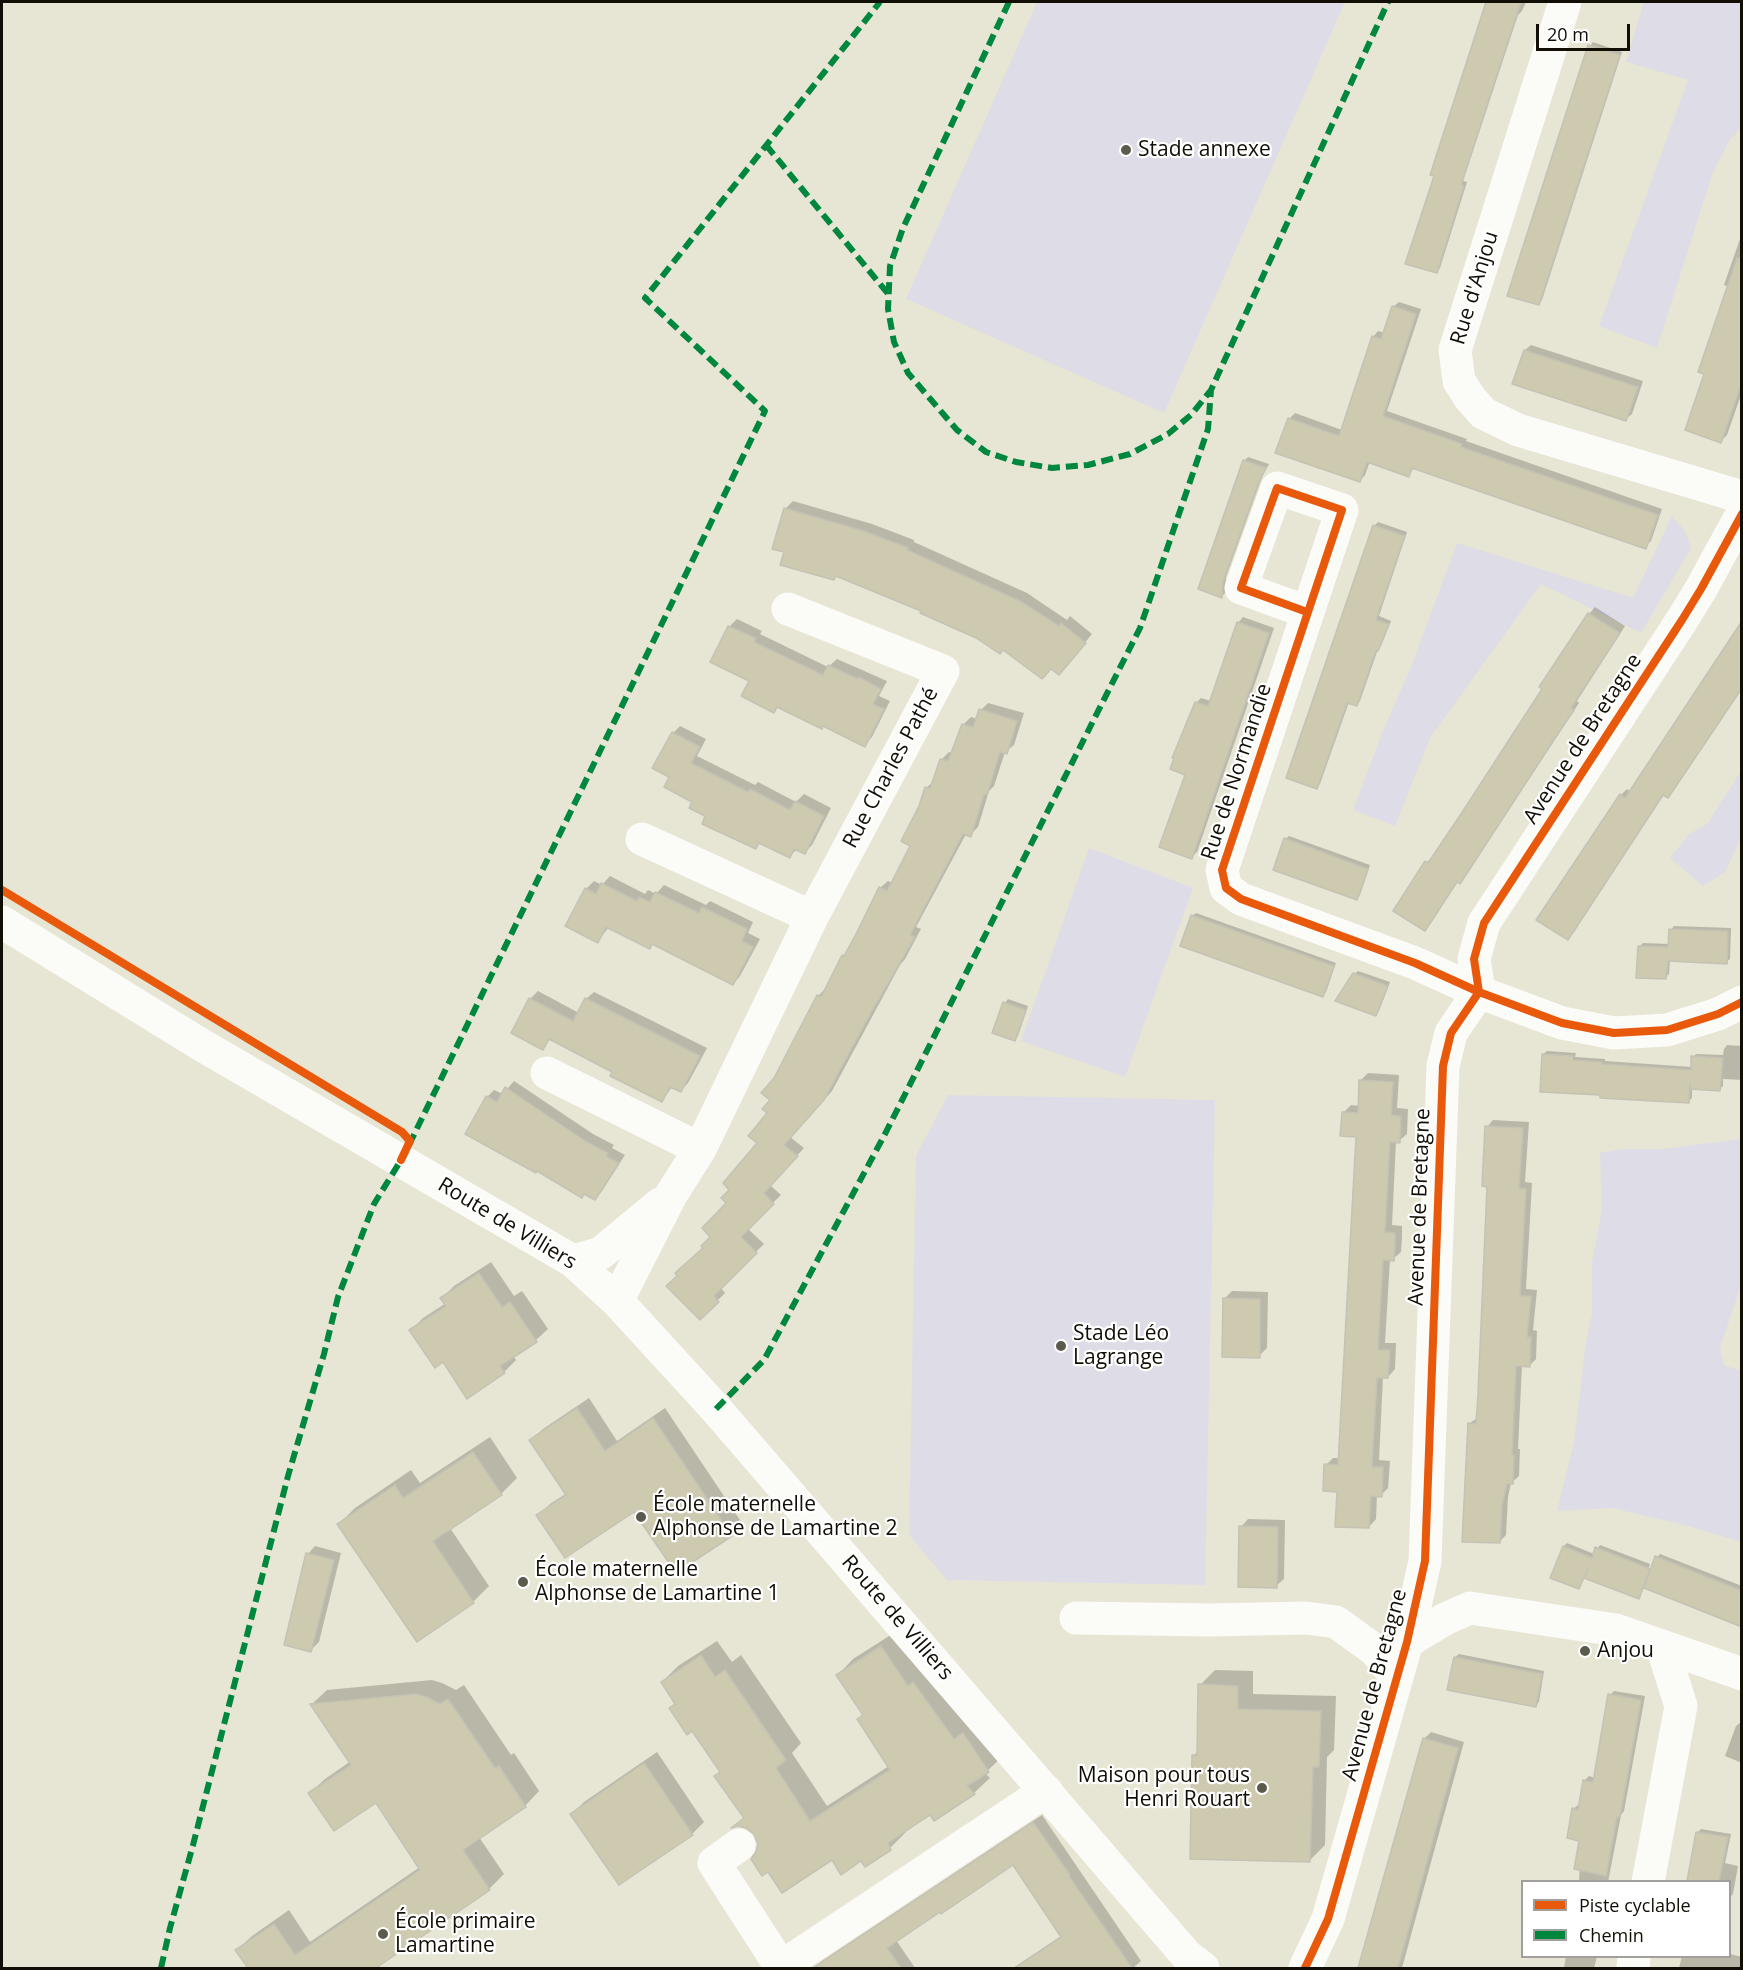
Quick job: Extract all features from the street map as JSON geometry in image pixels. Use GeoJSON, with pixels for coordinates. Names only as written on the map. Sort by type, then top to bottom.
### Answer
{"type":"FeatureCollection","features":[{"type":"Feature","properties":{"kind":"street","name":"Rue d'Anjou"},"geometry":{"type":"LineString","coordinates":[[1565,2],[1455,350],[1459,381],[1483,413],[1518,430],[1742,497]]}},
{"type":"Feature","properties":{"kind":"street","name":"Avenue de Bretagne"},"geometry":{"type":"LineString","coordinates":[[1305,1968],[1328,1919],[1407,1642],[1423,1576],[1443,1066],[1451,1033],[1479,992],[1474,960],[1484,923],[1682,620],[1742,514]]}},
{"type":"Feature","properties":{"kind":"street","name":"Rue Charles Pathé"},"geometry":{"type":"LineString","coordinates":[[671,1195],[700,1149],[812,917],[943,671],[788,609]]}},
{"type":"Feature","properties":{"kind":"street","name":"Rue de Normandie"},"geometry":{"type":"LineString","coordinates":[[1307,612],[1222,870],[1226,888],[1241,899],[1415,963],[1479,992]]}},
{"type":"Feature","properties":{"kind":"street"},"geometry":{"type":"LineString","coordinates":[[642,839],[812,917]]}},
{"type":"Feature","properties":{"kind":"street","name":"Route de Villiers"},"geometry":{"type":"LineString","coordinates":[[2,922],[200,1044],[573,1261],[617,1301],[716,1409],[1187,1956],[1203,1968]]}},
{"type":"Feature","properties":{"kind":"street"},"geometry":{"type":"LineString","coordinates":[[1479,992],[1562,1023],[1614,1033],[1667,1030],[1718,1014],[1742,1002]]}},
{"type":"Feature","properties":{"kind":"street"},"geometry":{"type":"LineString","coordinates":[[547,1073],[700,1149]]}},
{"type":"Feature","properties":{"kind":"street"},"geometry":{"type":"LineString","coordinates":[[573,1261],[601,1253],[671,1195]]}},
{"type":"Feature","properties":{"kind":"street"},"geometry":{"type":"LineString","coordinates":[[617,1301],[671,1195]]}},
{"type":"Feature","properties":{"kind":"street","name":"Avenue de Bretagne"},"geometry":{"type":"LineString","coordinates":[[1423,1576],[1470,1608]]}},
{"type":"Feature","properties":{"kind":"street"},"geometry":{"type":"LineString","coordinates":[[1407,1642],[1445,1619],[1470,1608],[1602,1626],[1736,1672]]}},
{"type":"Feature","properties":{"kind":"street"},"geometry":{"type":"LineString","coordinates":[[1076,1618],[1210,1620],[1305,1618],[1336,1622],[1376,1651],[1397,1678]]}},
{"type":"Feature","properties":{"kind":"street"},"geometry":{"type":"LineString","coordinates":[[1648,1880],[1681,1706],[1662,1646]]}},
{"type":"Feature","properties":{"kind":"street"},"geometry":{"type":"LineString","coordinates":[[1681,1706],[1736,1672]]}},
{"type":"Feature","properties":{"kind":"street"},"geometry":{"type":"LineString","coordinates":[[739,1845],[714,1863],[781,1967],[1046,1791]]}},
{"type":"Feature","properties":{"kind":"shaded area","name":"Stade annexe"},"geometry":{"type":"Polygon","coordinates":[[[1037,2],[1345,2],[1164,413],[906,299],[1037,2]]]}},
{"type":"Feature","properties":{"kind":"shaded area"},"geometry":{"type":"Polygon","coordinates":[[[1644,2],[1742,2],[1741,128],[1729,141],[1713,172],[1657,348],[1599,326],[1688,80],[1626,62],[1644,2]]]}},
{"type":"Feature","properties":{"kind":"shaded area"},"geometry":{"type":"Polygon","coordinates":[[[1672,516],[1685,531],[1691,548],[1641,633],[1541,584],[1430,738],[1395,826],[1353,810],[1383,731],[1411,667],[1457,543],[1633,598],[1672,516]]]}},
{"type":"Feature","properties":{"kind":"shaded area"},"geometry":{"type":"Polygon","coordinates":[[[1741,771],[1741,838],[1725,872],[1703,886],[1670,858],[1689,834],[1707,824],[1741,771]]]}},
{"type":"Feature","properties":{"kind":"shaded area"},"geometry":{"type":"Polygon","coordinates":[[[1089,848],[1193,888],[1125,1077],[1021,1041],[1089,848]]]}},
{"type":"Feature","properties":{"kind":"shaded area","name":"Stade Léo Lagrange"},"geometry":{"type":"Polygon","coordinates":[[[948,1095],[1215,1100],[1205,1585],[947,1580],[909,1535],[916,1156],[948,1095]]]}},
{"type":"Feature","properties":{"kind":"shaded area"},"geometry":{"type":"Polygon","coordinates":[[[1741,1139],[1741,1285],[1720,1348],[1724,1365],[1741,1371],[1741,1542],[1685,1525],[1612,1508],[1557,1511],[1574,1442],[1585,1349],[1592,1313],[1592,1262],[1602,1208],[1600,1153],[1623,1149],[1663,1149],[1741,1139]]]}},
{"type":"Feature","properties":{"kind":"building"},"geometry":{"type":"Polygon","coordinates":[[[1486,2],[1521,2],[1461,185],[1464,186],[1437,273],[1405,264],[1434,176],[1430,175],[1486,2]]]}},
{"type":"Feature","properties":{"kind":"building"},"geometry":{"type":"Polygon","coordinates":[[[1588,45],[1620,55],[1539,305],[1507,296],[1588,45]]]}},
{"type":"Feature","properties":{"kind":"building"},"geometry":{"type":"Polygon","coordinates":[[[1737,258],[1742,258],[1742,382],[1721,443],[1685,430],[1704,374],[1698,372],[1737,258]]]}},
{"type":"Feature","properties":{"kind":"building"},"geometry":{"type":"Polygon","coordinates":[[[1392,306],[1416,314],[1383,416],[1462,444],[1461,447],[1658,515],[1646,549],[1412,468],[1409,477],[1367,462],[1360,482],[1275,453],[1288,418],[1339,436],[1372,336],[1381,339],[1392,306]]]}},
{"type":"Feature","properties":{"kind":"building"},"geometry":{"type":"Polygon","coordinates":[[[1524,350],[1638,387],[1626,421],[1512,384],[1524,350]]]}},
{"type":"Feature","properties":{"kind":"building"},"geometry":{"type":"Polygon","coordinates":[[[1243,460],[1266,468],[1223,582],[1222,598],[1198,589],[1243,460]]]}},
{"type":"Feature","properties":{"kind":"building"},"geometry":{"type":"Polygon","coordinates":[[[784,508],[864,531],[908,548],[907,550],[1020,601],[1059,626],[1061,623],[1086,643],[1059,675],[1051,669],[1042,679],[1003,650],[1000,654],[976,638],[920,613],[921,611],[836,576],[834,580],[780,565],[784,552],[772,549],[784,508]]]}},
{"type":"Feature","properties":{"kind":"building"},"geometry":{"type":"Polygon","coordinates":[[[1373,525],[1405,536],[1376,620],[1389,624],[1378,651],[1376,650],[1357,706],[1347,703],[1317,789],[1286,778],[1373,525]]]}},
{"type":"Feature","properties":{"kind":"building"},"geometry":{"type":"Polygon","coordinates":[[[1588,613],[1620,633],[1571,708],[1574,710],[1460,884],[1457,882],[1425,931],[1393,911],[1425,861],[1428,863],[1461,814],[1542,689],[1539,687],[1588,613]]]}},
{"type":"Feature","properties":{"kind":"building"},"geometry":{"type":"Polygon","coordinates":[[[1742,621],[1742,688],[1668,798],[1663,795],[1568,940],[1536,920],[1620,794],[1625,798],[1742,621]]]}},
{"type":"Feature","properties":{"kind":"building"},"geometry":{"type":"Polygon","coordinates":[[[1237,622],[1269,633],[1192,859],[1159,847],[1185,775],[1170,769],[1174,758],[1172,758],[1195,702],[1208,706],[1237,622]]]}},
{"type":"Feature","properties":{"kind":"building"},"geometry":{"type":"Polygon","coordinates":[[[728,626],[756,638],[754,642],[823,675],[828,665],[858,679],[859,677],[881,689],[873,704],[884,709],[865,747],[777,707],[774,713],[741,696],[749,681],[710,662],[728,626]]]}},
{"type":"Feature","properties":{"kind":"building"},"geometry":{"type":"Polygon","coordinates":[[[979,709],[1017,721],[1007,754],[1000,752],[971,837],[963,834],[910,935],[915,937],[824,1100],[784,1145],[798,1156],[764,1193],[774,1204],[741,1237],[757,1253],[714,1296],[719,1302],[700,1320],[666,1286],[677,1276],[675,1273],[703,1248],[701,1246],[710,1237],[702,1228],[726,1203],[721,1198],[729,1190],[723,1183],[757,1143],[748,1136],[767,1113],[762,1109],[770,1100],[761,1093],[774,1078],[817,995],[821,997],[879,887],[887,891],[910,846],[901,841],[919,806],[925,787],[930,789],[940,759],[948,761],[962,724],[973,727],[979,709]]]}},
{"type":"Feature","properties":{"kind":"building"},"geometry":{"type":"Polygon","coordinates":[[[672,732],[700,747],[691,763],[748,792],[750,789],[790,810],[795,801],[824,816],[805,854],[794,849],[790,858],[759,843],[756,849],[702,824],[705,816],[689,808],[692,802],[664,787],[669,777],[652,768],[672,732]]]}},
{"type":"Feature","properties":{"kind":"building"},"geometry":{"type":"Polygon","coordinates":[[[1284,838],[1368,869],[1357,900],[1273,870],[1284,838]]]}},
{"type":"Feature","properties":{"kind":"building"},"geometry":{"type":"Polygon","coordinates":[[[601,883],[637,901],[639,897],[650,902],[655,892],[699,913],[702,907],[747,929],[742,941],[753,947],[733,985],[652,944],[650,949],[606,927],[598,943],[565,926],[585,888],[596,894],[601,883]]]}},
{"type":"Feature","properties":{"kind":"building"},"geometry":{"type":"Polygon","coordinates":[[[1191,915],[1334,966],[1323,997],[1180,946],[1191,915]]]}},
{"type":"Feature","properties":{"kind":"building"},"geometry":{"type":"Polygon","coordinates":[[[1669,929],[1728,931],[1727,964],[1668,961],[1666,979],[1636,978],[1638,946],[1668,947],[1669,929]]]}},
{"type":"Feature","properties":{"kind":"building"},"geometry":{"type":"Polygon","coordinates":[[[1353,973],[1388,986],[1376,1016],[1335,1001],[1353,973]]]}},
{"type":"Feature","properties":{"kind":"building"},"geometry":{"type":"Polygon","coordinates":[[[529,998],[573,1021],[585,998],[700,1056],[681,1092],[670,1087],[662,1102],[610,1076],[612,1072],[549,1039],[543,1050],[511,1033],[529,998]]]}},
{"type":"Feature","properties":{"kind":"building"},"geometry":{"type":"Polygon","coordinates":[[[1003,1002],[1026,1010],[1015,1041],[992,1033],[1003,1002]]]}},
{"type":"Feature","properties":{"kind":"building"},"geometry":{"type":"Polygon","coordinates":[[[1542,1054],[1573,1056],[1573,1060],[1602,1062],[1602,1064],[1691,1070],[1691,1056],[1723,1058],[1720,1091],[1690,1089],[1690,1084],[1689,1103],[1540,1092],[1542,1054]]]}},
{"type":"Feature","properties":{"kind":"building"},"geometry":{"type":"Polygon","coordinates":[[[1359,1080],[1393,1082],[1391,1115],[1401,1116],[1400,1143],[1390,1142],[1385,1232],[1395,1233],[1395,1246],[1394,1261],[1383,1260],[1378,1350],[1390,1350],[1388,1378],[1377,1378],[1372,1467],[1383,1467],[1382,1497],[1371,1496],[1369,1528],[1335,1527],[1337,1492],[1323,1491],[1324,1464],[1338,1465],[1356,1137],[1340,1136],[1342,1112],[1358,1113],[1359,1080]]]}},
{"type":"Feature","properties":{"kind":"building"},"geometry":{"type":"Polygon","coordinates":[[[505,1087],[585,1141],[608,1153],[606,1156],[619,1163],[595,1200],[584,1194],[582,1198],[537,1171],[536,1173],[465,1134],[486,1096],[497,1102],[505,1087]]]}},
{"type":"Feature","properties":{"kind":"building"},"geometry":{"type":"Polygon","coordinates":[[[1485,1126],[1523,1128],[1519,1188],[1526,1189],[1520,1296],[1531,1296],[1527,1337],[1531,1337],[1530,1367],[1516,1366],[1513,1484],[1507,1484],[1502,1505],[1500,1543],[1462,1542],[1468,1423],[1476,1424],[1478,1394],[1487,1187],[1482,1186],[1485,1126]]]}},
{"type":"Feature","properties":{"kind":"building"},"geometry":{"type":"Polygon","coordinates":[[[479,1273],[502,1307],[510,1302],[537,1342],[500,1366],[505,1373],[467,1399],[443,1362],[435,1368],[409,1330],[446,1306],[440,1298],[479,1273]]]}},
{"type":"Feature","properties":{"kind":"building"},"geometry":{"type":"Polygon","coordinates":[[[1223,1298],[1260,1299],[1260,1358],[1222,1357],[1223,1298]]]}},
{"type":"Feature","properties":{"kind":"building"},"geometry":{"type":"Polygon","coordinates":[[[577,1408],[605,1451],[653,1418],[732,1536],[676,1573],[634,1512],[565,1558],[536,1515],[566,1495],[529,1440],[577,1408]]]}},
{"type":"Feature","properties":{"kind":"building"},"geometry":{"type":"Polygon","coordinates":[[[473,1452],[502,1495],[433,1541],[474,1603],[417,1642],[337,1524],[395,1485],[403,1498],[473,1452]]]}},
{"type":"Feature","properties":{"kind":"building"},"geometry":{"type":"Polygon","coordinates":[[[1239,1526],[1278,1527],[1277,1588],[1238,1587],[1239,1526]]]}},
{"type":"Feature","properties":{"kind":"building"},"geometry":{"type":"Polygon","coordinates":[[[1563,1546],[1592,1558],[1595,1547],[1650,1569],[1639,1599],[1584,1578],[1588,1568],[1579,1589],[1550,1578],[1563,1546]]]}},
{"type":"Feature","properties":{"kind":"building"},"geometry":{"type":"Polygon","coordinates":[[[306,1553],[334,1560],[311,1652],[284,1645],[306,1553]]]}},
{"type":"Feature","properties":{"kind":"building"},"geometry":{"type":"Polygon","coordinates":[[[1655,1556],[1742,1591],[1742,1627],[1644,1588],[1655,1556]]]}},
{"type":"Feature","properties":{"kind":"building"},"geometry":{"type":"Polygon","coordinates":[[[881,1646],[908,1686],[913,1682],[954,1739],[963,1733],[989,1772],[967,1786],[975,1794],[934,1821],[930,1815],[888,1843],[891,1850],[865,1867],[861,1861],[841,1875],[832,1860],[782,1893],[768,1872],[762,1876],[751,1859],[758,1844],[754,1834],[746,1828],[738,1826],[731,1828],[744,1818],[714,1776],[720,1772],[692,1731],[687,1735],[669,1708],[675,1704],[661,1682],[701,1655],[715,1677],[725,1670],[786,1760],[776,1768],[810,1821],[890,1770],[857,1719],[863,1715],[836,1675],[881,1646]]]}},
{"type":"Feature","properties":{"kind":"building"},"geometry":{"type":"Polygon","coordinates":[[[1454,1657],[1542,1674],[1536,1707],[1447,1690],[1454,1657]]]}},
{"type":"Feature","properties":{"kind":"building"},"geometry":{"type":"Polygon","coordinates":[[[1198,1684],[1238,1686],[1238,1709],[1321,1711],[1319,1767],[1313,1767],[1310,1862],[1190,1859],[1192,1755],[1197,1756],[1198,1684]]]}},
{"type":"Feature","properties":{"kind":"building"},"geometry":{"type":"Polygon","coordinates":[[[416,1694],[440,1704],[448,1699],[495,1768],[499,1766],[526,1807],[463,1850],[490,1890],[376,1968],[248,1968],[235,1950],[274,1924],[295,1955],[420,1870],[376,1803],[334,1831],[308,1793],[351,1765],[310,1704],[416,1694]]]}},
{"type":"Feature","properties":{"kind":"building"},"geometry":{"type":"Polygon","coordinates":[[[1608,1694],[1641,1700],[1620,1817],[1617,1817],[1606,1876],[1574,1869],[1579,1841],[1567,1838],[1572,1808],[1578,1810],[1583,1780],[1593,1782],[1608,1694]]]}},
{"type":"Feature","properties":{"kind":"building"},"geometry":{"type":"Polygon","coordinates":[[[1423,1738],[1458,1748],[1398,1968],[1358,1968],[1423,1738]]]}},
{"type":"Feature","properties":{"kind":"building"},"geometry":{"type":"Polygon","coordinates":[[[644,1763],[693,1835],[619,1885],[570,1814],[644,1763]]]}},
{"type":"Feature","properties":{"kind":"building"},"geometry":{"type":"Polygon","coordinates":[[[1033,1822],[1132,1968],[1015,1968],[1061,1937],[1013,1865],[887,1948],[901,1968],[813,1968],[1033,1822]]]}},
{"type":"Feature","properties":{"kind":"building"},"geometry":{"type":"Polygon","coordinates":[[[1696,1832],[1728,1837],[1719,1880],[1687,1880],[1696,1832]]]}},
{"type":"Feature","properties":{"kind":"marked path"},"geometry":{"type":"LineString","coordinates":[[409,1145],[765,411],[645,298],[880,2]]}},
{"type":"Feature","properties":{"kind":"marked path"},"geometry":{"type":"LineString","coordinates":[[1009,2],[903,228],[890,266],[888,309],[894,342],[908,373],[957,430],[986,452],[1016,462],[1052,468],[1088,465],[1130,454],[1168,434],[1191,415],[1211,390]]}},
{"type":"Feature","properties":{"kind":"marked path"},"geometry":{"type":"LineString","coordinates":[[716,1409],[764,1360],[885,1134],[1140,628],[1208,429],[1211,390],[1388,2]]}},
{"type":"Feature","properties":{"kind":"marked path"},"geometry":{"type":"LineString","coordinates":[[766,145],[889,295]]}},
{"type":"Feature","properties":{"kind":"marked path"},"geometry":{"type":"LineString","coordinates":[[161,1968],[288,1476],[324,1354],[338,1297],[374,1204],[401,1160]]}},
{"type":"Feature","properties":{"kind":"cycle path"},"geometry":{"type":"LineString","coordinates":[[1307,612],[1241,588],[1277,488],[1342,510],[1222,870],[1226,888],[1241,899],[1415,963],[1479,992],[1562,1023],[1614,1033],[1667,1030],[1718,1014],[1742,1002]]}},
{"type":"Feature","properties":{"kind":"cycle path"},"geometry":{"type":"LineString","coordinates":[[1305,1968],[1328,1919],[1407,1642],[1425,1561],[1443,1066],[1451,1033],[1479,992],[1474,959],[1484,923],[1682,620],[1742,514]]}},
{"type":"Feature","properties":{"kind":"cycle path"},"geometry":{"type":"LineString","coordinates":[[2,890],[402,1132],[410,1141],[401,1160]]}},
{"type":"Feature","properties":{"kind":"place","name":"Stade annexe"},"geometry":{"type":"Point","coordinates":[1126,150]}},
{"type":"Feature","properties":{"kind":"place","name":"Stade Léo Lagrange"},"geometry":{"type":"Point","coordinates":[1061,1346]}},
{"type":"Feature","properties":{"kind":"place","name":"École maternelle Alphonse de Lamartine 2"},"geometry":{"type":"Point","coordinates":[641,1517]}},
{"type":"Feature","properties":{"kind":"place","name":"École maternelle Alphonse de Lamartine 1"},"geometry":{"type":"Point","coordinates":[523,1582]}},
{"type":"Feature","properties":{"kind":"place","name":"Anjou"},"geometry":{"type":"Point","coordinates":[1585,1651]}},
{"type":"Feature","properties":{"kind":"place","name":"Maison pour tous Henri Rouart"},"geometry":{"type":"Point","coordinates":[1262,1788]}},
{"type":"Feature","properties":{"kind":"place","name":"École primaire Lamartine"},"geometry":{"type":"Point","coordinates":[383,1934]}}]}
